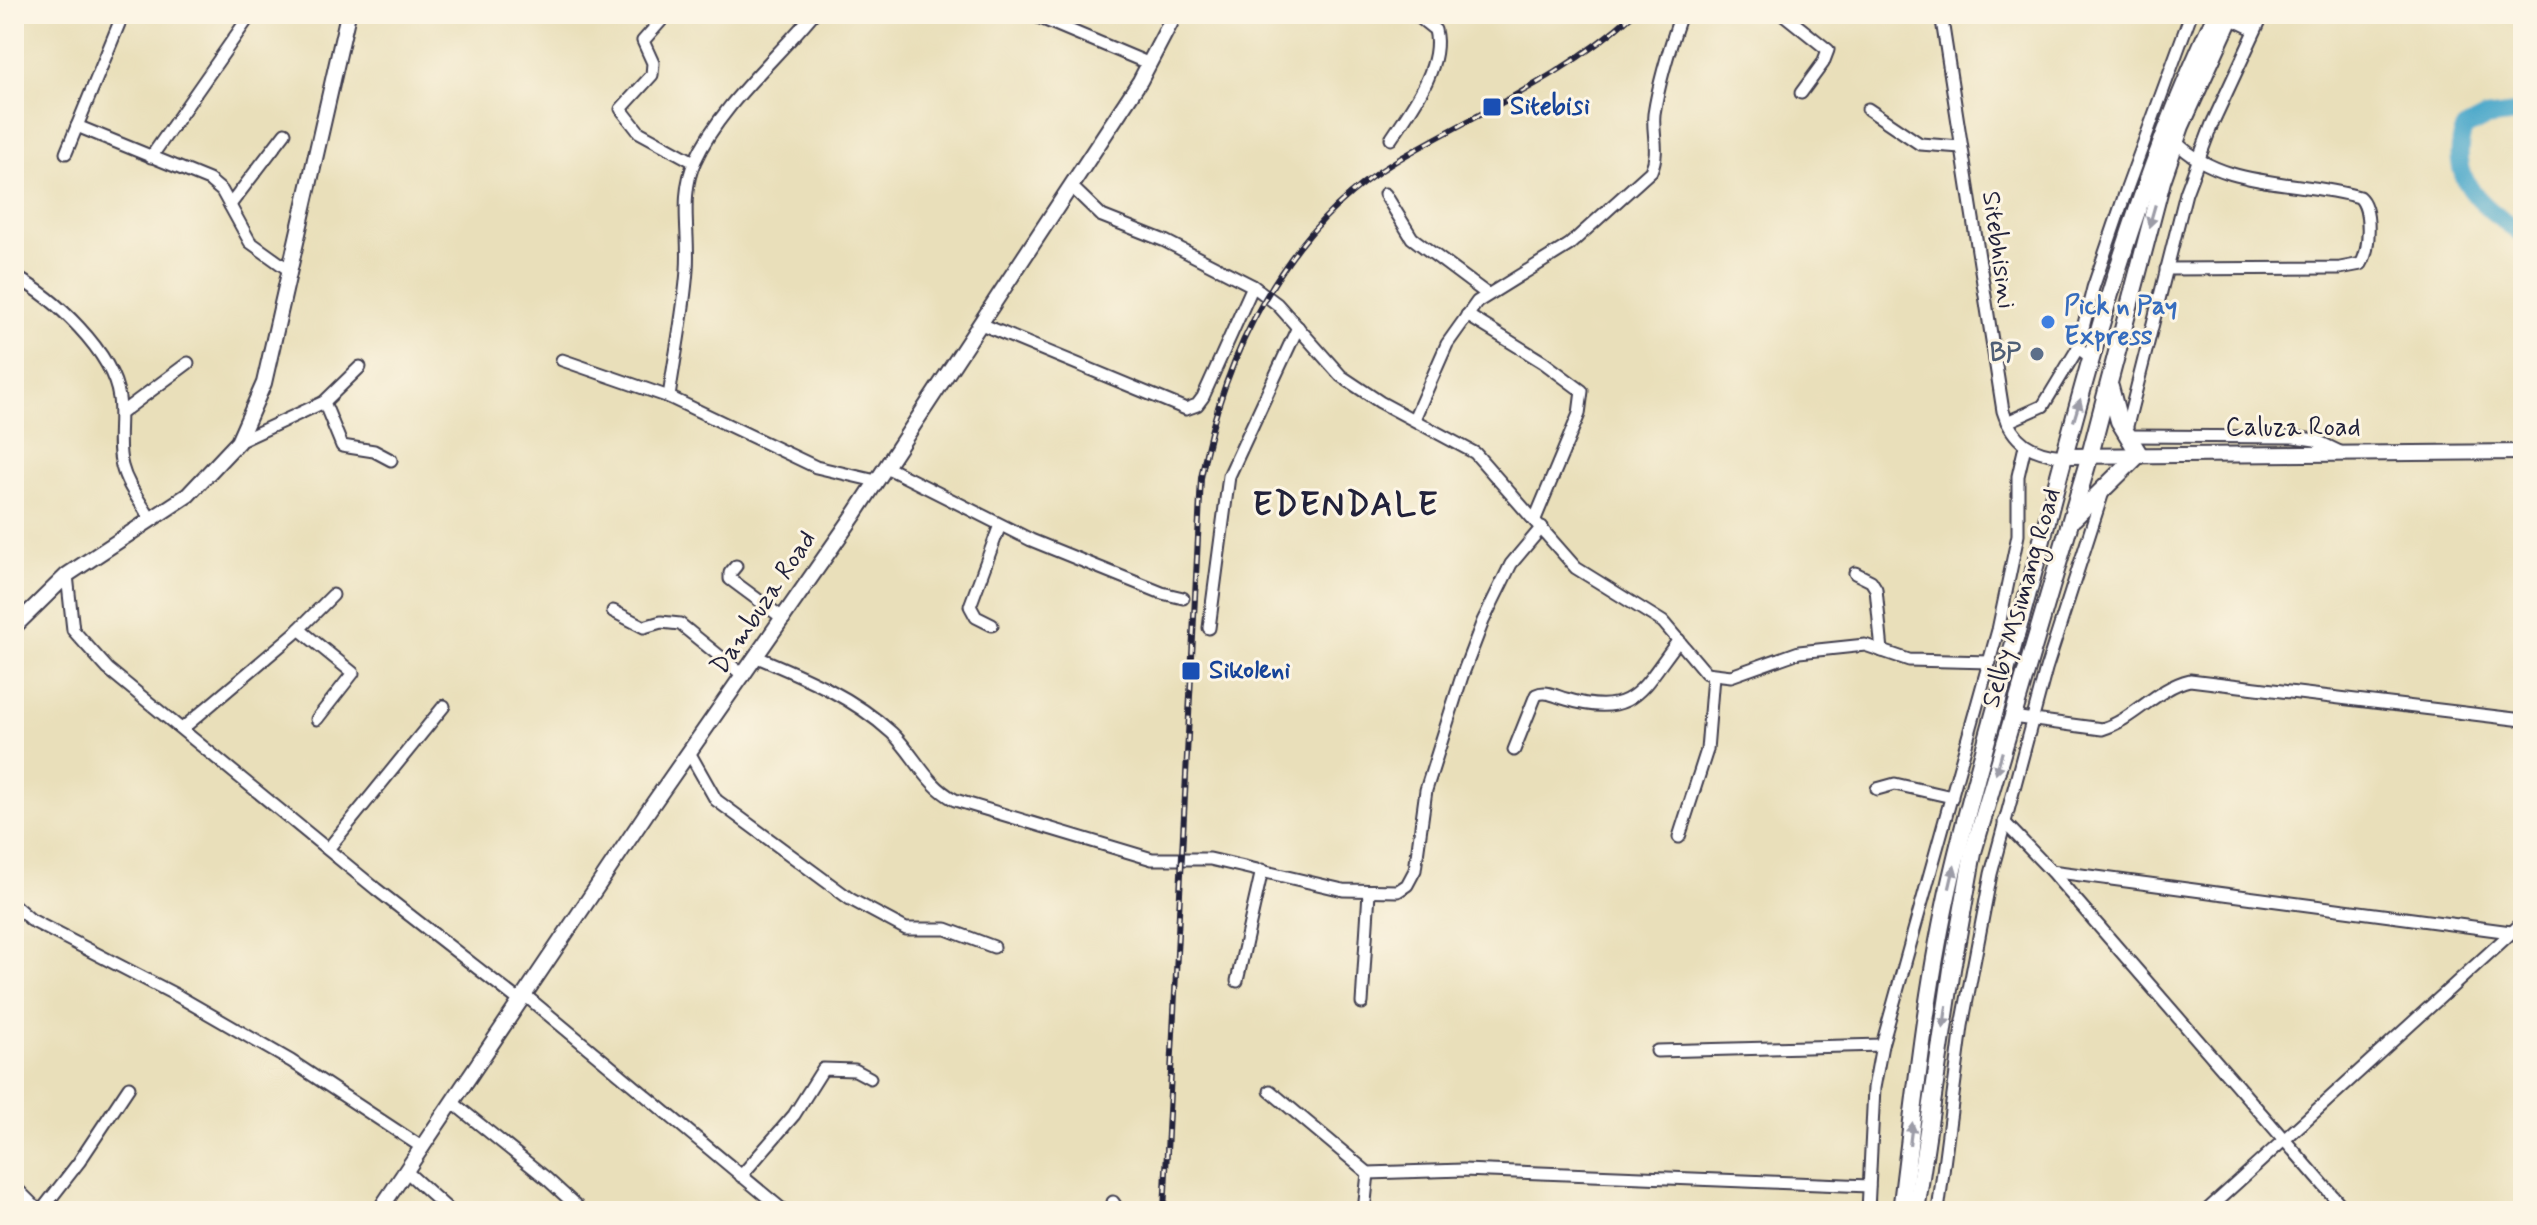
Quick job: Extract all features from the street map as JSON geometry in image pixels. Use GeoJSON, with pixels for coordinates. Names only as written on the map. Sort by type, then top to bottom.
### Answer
{"type":"FeatureCollection","features":[{"type":"Feature","properties":{"kind":"main road","name":"Selby Msimang Road"},"geometry":{"type":"LineString","coordinates":[[1901,1211],[1917,1086],[1950,880],[2063,456],[2085,353],[2160,146],[2226,15]]}},
{"type":"Feature","properties":{"kind":"main road","name":"Selby Msimang Road"},"geometry":{"type":"LineString","coordinates":[[1916,1211],[1967,880],[2090,455],[2150,223],[2176,142],[2226,15]]}},
{"type":"Feature","properties":{"kind":"main road"},"geometry":{"type":"LineString","coordinates":[[2070,521],[2139,454],[2113,404],[2108,382]]}},
{"type":"Feature","properties":{"kind":"street"},"geometry":{"type":"LineString","coordinates":[[66,153],[123,14]]}},
{"type":"Feature","properties":{"kind":"street"},"geometry":{"type":"LineString","coordinates":[[151,157],[251,14]]}},
{"type":"Feature","properties":{"kind":"street"},"geometry":{"type":"LineString","coordinates":[[14,627],[67,575],[188,495],[238,442],[264,383],[348,14]]}},
{"type":"Feature","properties":{"kind":"street"},"geometry":{"type":"LineString","coordinates":[[667,14],[643,41],[653,63],[652,75],[621,109],[639,132],[694,162]]}},
{"type":"Feature","properties":{"kind":"street"},"geometry":{"type":"LineString","coordinates":[[669,397],[686,292],[687,192],[694,162],[713,128],[770,59],[813,14]]}},
{"type":"Feature","properties":{"kind":"street"},"geometry":{"type":"LineString","coordinates":[[1031,14],[1150,64]]}},
{"type":"Feature","properties":{"kind":"street","name":"Dambuza Road"},"geometry":{"type":"LineString","coordinates":[[379,1211],[886,467],[1150,64],[1175,14]]}},
{"type":"Feature","properties":{"kind":"street"},"geometry":{"type":"LineString","coordinates":[[1391,139],[1414,103],[1435,48],[1435,30],[1415,14]]}},
{"type":"Feature","properties":{"kind":"street"},"geometry":{"type":"LineString","coordinates":[[1414,419],[1447,344],[1467,315],[1487,294],[1569,245],[1651,171],[1657,158],[1654,118],[1657,98],[1681,14]]}},
{"type":"Feature","properties":{"kind":"street"},"geometry":{"type":"LineString","coordinates":[[1783,14],[1828,50],[1801,93]]}},
{"type":"Feature","properties":{"kind":"street","name":"Sitebhisini"},"geometry":{"type":"LineString","coordinates":[[1941,14],[1994,370],[2007,422],[2013,436],[2025,446]]}},
{"type":"Feature","properties":{"kind":"street"},"geometry":{"type":"LineString","coordinates":[[2007,422],[2043,406],[2085,353],[2093,288],[2191,14]]}},
{"type":"Feature","properties":{"kind":"street"},"geometry":{"type":"LineString","coordinates":[[2263,14],[2197,162],[2166,269],[2128,433],[2294,437],[2315,440],[2340,452]]}},
{"type":"Feature","properties":{"kind":"street"},"geometry":{"type":"LineString","coordinates":[[2226,15],[2255,30]]}},
{"type":"Feature","properties":{"kind":"street"},"geometry":{"type":"LineString","coordinates":[[1868,109],[1920,144],[1961,147]]}},
{"type":"Feature","properties":{"kind":"street"},"geometry":{"type":"LineString","coordinates":[[77,126],[209,180],[222,191],[250,242],[289,270]]}},
{"type":"Feature","properties":{"kind":"street"},"geometry":{"type":"LineString","coordinates":[[230,205],[285,133]]}},
{"type":"Feature","properties":{"kind":"street"},"geometry":{"type":"LineString","coordinates":[[2166,269],[2340,268],[2361,264],[2366,256],[2366,204],[2359,197],[2245,178],[2197,162],[2176,142]]}},
{"type":"Feature","properties":{"kind":"street"},"geometry":{"type":"LineString","coordinates":[[1071,186],[1102,216],[1165,241],[1253,286],[1298,327],[1341,376],[1380,402],[1475,453],[1576,568],[1646,610],[1679,640],[1700,667],[1713,676],[1731,676],[1799,652],[1865,645],[1909,660],[1990,662]]}},
{"type":"Feature","properties":{"kind":"street"},"geometry":{"type":"LineString","coordinates":[[1385,194],[1412,238],[1487,294]]}},
{"type":"Feature","properties":{"kind":"street"},"geometry":{"type":"LineString","coordinates":[[14,276],[44,294],[102,355],[115,379],[121,413],[120,461],[126,479],[151,520]]}},
{"type":"Feature","properties":{"kind":"street"},"geometry":{"type":"LineString","coordinates":[[981,324],[1186,409],[1197,405],[1203,397],[1253,286]]}},
{"type":"Feature","properties":{"kind":"street"},"geometry":{"type":"LineString","coordinates":[[757,657],[807,677],[866,712],[898,740],[935,787],[955,800],[1142,856],[1210,859],[1343,890],[1398,891],[1412,879],[1426,790],[1462,676],[1496,591],[1538,523],[1579,414],[1582,391],[1543,362],[1467,315]]}},
{"type":"Feature","properties":{"kind":"street"},"geometry":{"type":"LineString","coordinates":[[1209,628],[1229,476],[1298,327]]}},
{"type":"Feature","properties":{"kind":"street"},"geometry":{"type":"LineString","coordinates":[[562,360],[669,397],[803,462],[876,481]]}},
{"type":"Feature","properties":{"kind":"street"},"geometry":{"type":"LineString","coordinates":[[121,413],[188,363]]}},
{"type":"Feature","properties":{"kind":"street"},"geometry":{"type":"LineString","coordinates":[[238,442],[324,402],[360,367]]}},
{"type":"Feature","properties":{"kind":"street"},"geometry":{"type":"LineString","coordinates":[[324,402],[342,446],[374,451],[391,460]]}},
{"type":"Feature","properties":{"kind":"street"},"geometry":{"type":"LineString","coordinates":[[1868,1211],[1874,1088],[1882,1045],[1990,662],[2018,535],[2018,476],[2025,446],[2063,456]]}},
{"type":"Feature","properties":{"kind":"street","name":"Caluza Road"},"geometry":{"type":"LineString","coordinates":[[2063,456],[2523,452]]}},
{"type":"Feature","properties":{"kind":"street"},"geometry":{"type":"LineString","coordinates":[[886,467],[1000,525],[1162,593],[1183,598]]}},
{"type":"Feature","properties":{"kind":"street"},"geometry":{"type":"LineString","coordinates":[[1938,1211],[1962,1026],[2004,822],[2032,720],[2105,485]]}},
{"type":"Feature","properties":{"kind":"street"},"geometry":{"type":"LineString","coordinates":[[992,625],[976,617],[970,606],[1000,525]]}},
{"type":"Feature","properties":{"kind":"street"},"geometry":{"type":"LineString","coordinates":[[736,566],[730,573],[730,579],[784,619]]}},
{"type":"Feature","properties":{"kind":"street"},"geometry":{"type":"LineString","coordinates":[[1855,573],[1871,581],[1876,589],[1882,651]]}},
{"type":"Feature","properties":{"kind":"street"},"geometry":{"type":"LineString","coordinates":[[67,575],[67,601],[75,634],[108,669],[328,849],[524,999],[784,1211]]}},
{"type":"Feature","properties":{"kind":"street"},"geometry":{"type":"LineString","coordinates":[[182,729],[299,629],[333,595]]}},
{"type":"Feature","properties":{"kind":"street"},"geometry":{"type":"LineString","coordinates":[[613,611],[644,627],[671,621],[680,624],[744,676]]}},
{"type":"Feature","properties":{"kind":"street"},"geometry":{"type":"LineString","coordinates":[[299,629],[353,673],[317,719]]}},
{"type":"Feature","properties":{"kind":"street"},"geometry":{"type":"LineString","coordinates":[[1514,750],[1536,695],[1549,693],[1589,705],[1622,704],[1638,695],[1679,640]]}},
{"type":"Feature","properties":{"kind":"street"},"geometry":{"type":"LineString","coordinates":[[1679,837],[1707,750],[1713,676]]}},
{"type":"Feature","properties":{"kind":"street"},"geometry":{"type":"LineString","coordinates":[[2012,717],[2102,729],[2114,725],[2172,684],[2190,680],[2523,720]]}},
{"type":"Feature","properties":{"kind":"street"},"geometry":{"type":"LineString","coordinates":[[328,849],[444,706]]}},
{"type":"Feature","properties":{"kind":"street"},"geometry":{"type":"LineString","coordinates":[[690,754],[716,800],[850,899],[906,929],[946,929],[994,947]]}},
{"type":"Feature","properties":{"kind":"street"},"geometry":{"type":"LineString","coordinates":[[1877,789],[1895,784],[1952,797]]}},
{"type":"Feature","properties":{"kind":"street"},"geometry":{"type":"LineString","coordinates":[[2004,822],[2051,871],[2346,1211]]}},
{"type":"Feature","properties":{"kind":"street"},"geometry":{"type":"LineString","coordinates":[[1237,981],[1262,870]]}},
{"type":"Feature","properties":{"kind":"street"},"geometry":{"type":"LineString","coordinates":[[2051,871],[2511,932]]}},
{"type":"Feature","properties":{"kind":"street"},"geometry":{"type":"LineString","coordinates":[[1362,1003],[1369,892]]}},
{"type":"Feature","properties":{"kind":"street"},"geometry":{"type":"LineString","coordinates":[[14,905],[39,924],[178,996],[291,1061],[423,1148]]}},
{"type":"Feature","properties":{"kind":"street"},"geometry":{"type":"LineString","coordinates":[[2206,1211],[2283,1137],[2523,922]]}},
{"type":"Feature","properties":{"kind":"street"},"geometry":{"type":"LineString","coordinates":[[1657,1051],[1882,1045]]}},
{"type":"Feature","properties":{"kind":"street"},"geometry":{"type":"LineString","coordinates":[[741,1176],[794,1115],[823,1069],[855,1070],[870,1078]]}},
{"type":"Feature","properties":{"kind":"street"},"geometry":{"type":"LineString","coordinates":[[14,1186],[40,1211],[79,1162],[129,1087]]}},
{"type":"Feature","properties":{"kind":"street"},"geometry":{"type":"LineString","coordinates":[[1270,1091],[1368,1173],[1463,1170],[1869,1186]]}},
{"type":"Feature","properties":{"kind":"street"},"geometry":{"type":"LineString","coordinates":[[452,1102],[582,1211]]}},
{"type":"Feature","properties":{"kind":"street"},"geometry":{"type":"LineString","coordinates":[[407,1172],[450,1211]]}},
{"type":"Feature","properties":{"kind":"street"},"geometry":{"type":"LineString","coordinates":[[1364,1211],[1368,1173]]}},
{"type":"Feature","properties":{"kind":"street"},"geometry":{"type":"LineString","coordinates":[[18,1211],[28,1200]]}},
{"type":"Feature","properties":{"kind":"waterway"},"geometry":{"type":"LineString","coordinates":[[2523,113],[2485,118],[2464,129],[2460,148],[2460,164],[2472,192],[2523,235]]}},
{"type":"Feature","properties":{"kind":"railway"},"geometry":{"type":"LineString","coordinates":[[1164,1211],[1201,478],[1225,386],[1265,298],[1291,258],[1322,221],[1357,189],[1396,161],[1549,76],[1633,14]]}},
{"type":"Feature","properties":{"kind":"place","name":"Sitebisi"},"geometry":{"type":"Point","coordinates":[1492,107]}},
{"type":"Feature","properties":{"kind":"place","name":"Pick n Pay Express"},"geometry":{"type":"Point","coordinates":[2048,322]}},
{"type":"Feature","properties":{"kind":"place","name":"BP"},"geometry":{"type":"Point","coordinates":[2037,354]}},
{"type":"Feature","properties":{"kind":"place","name":"Sikoleni"},"geometry":{"type":"Point","coordinates":[1191,671]}},
{"type":"Feature","properties":{"kind":"district","name":"EDENDALE"},"geometry":{"type":"Point","coordinates":[1346,505]}}]}
